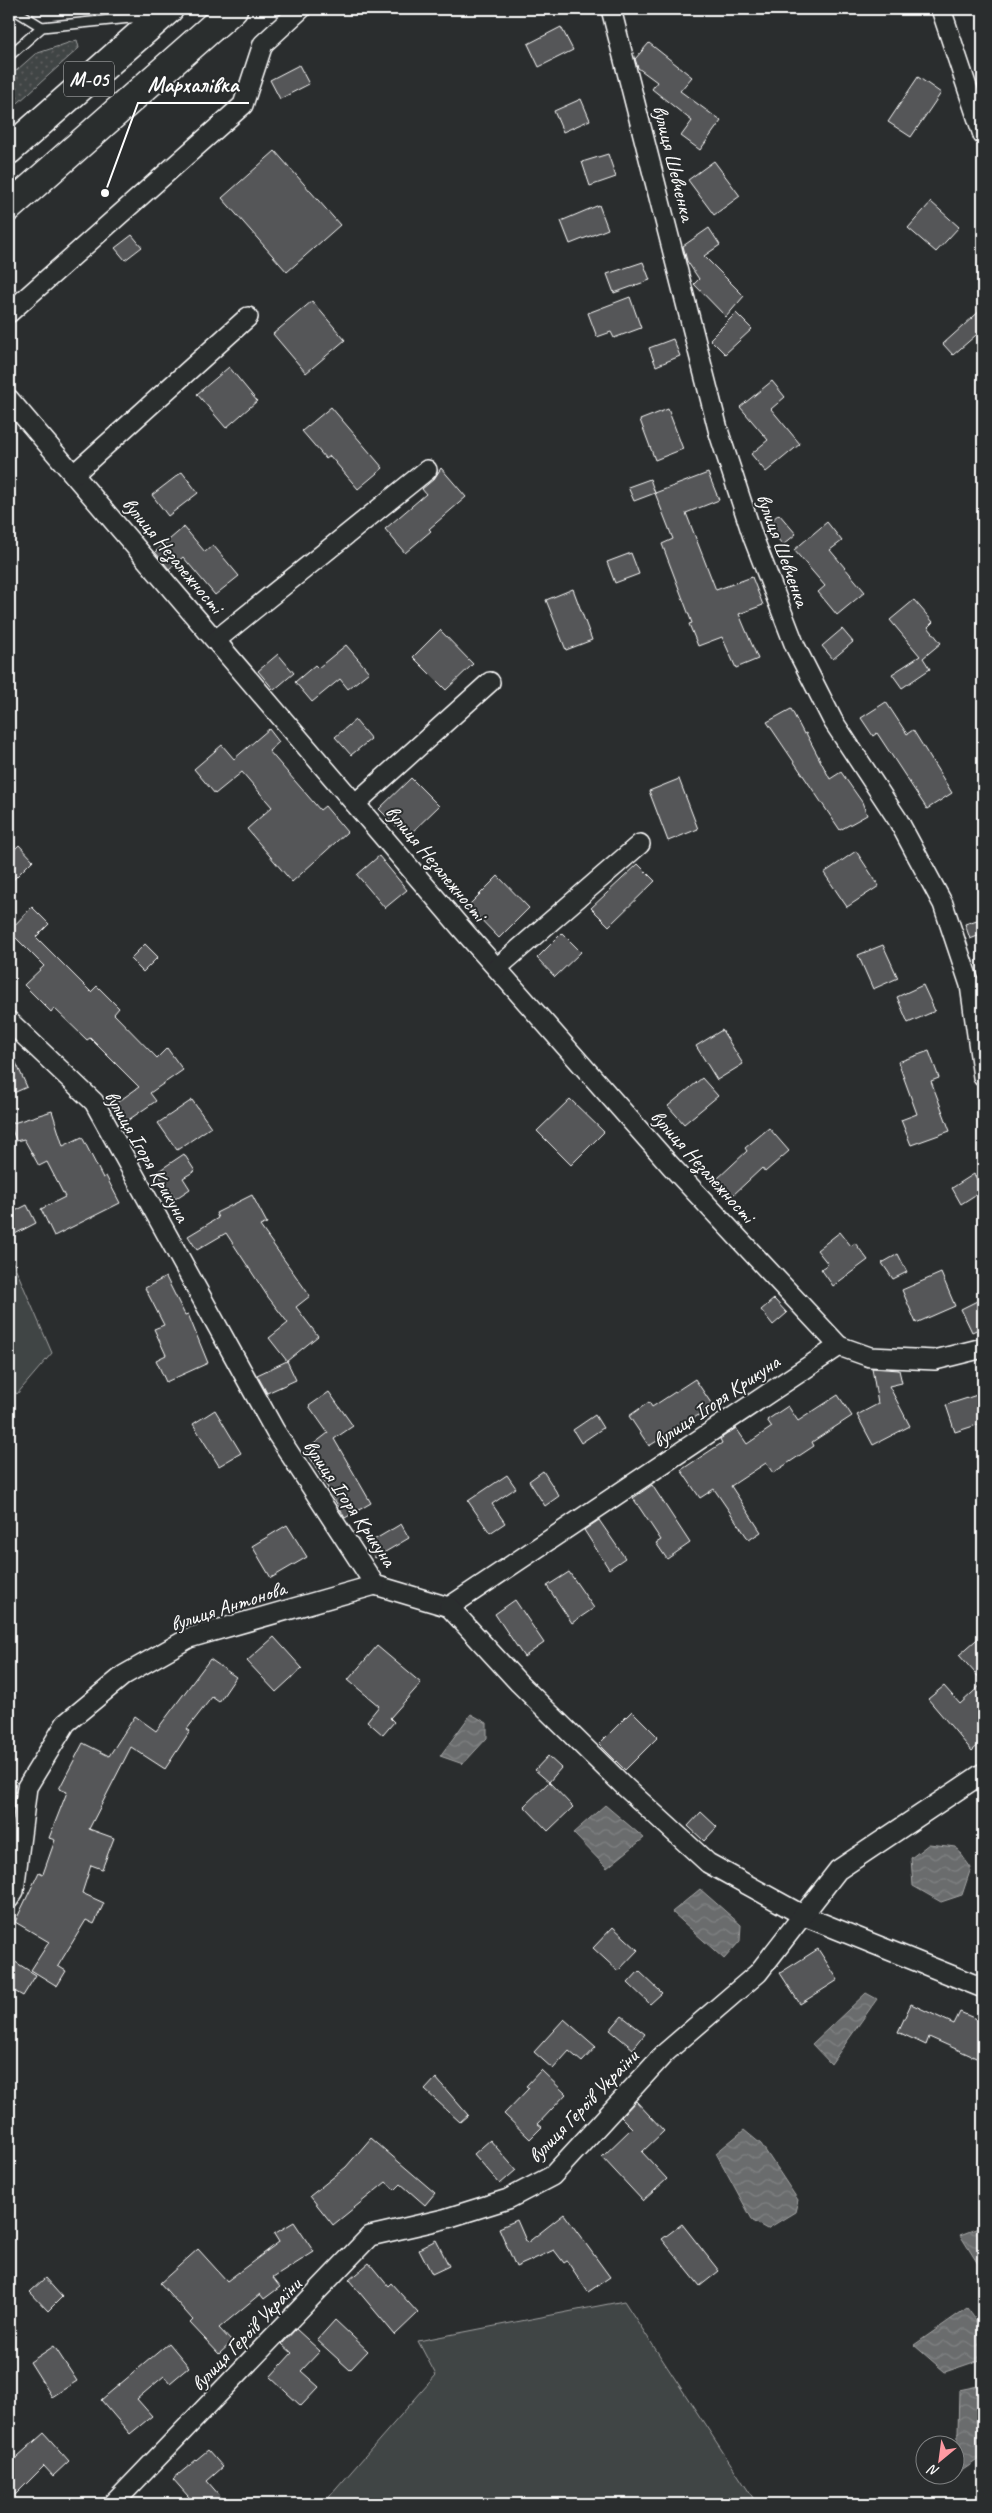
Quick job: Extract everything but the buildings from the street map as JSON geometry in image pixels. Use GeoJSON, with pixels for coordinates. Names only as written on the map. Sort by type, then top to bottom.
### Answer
{"type":"FeatureCollection","features":[{"type":"Feature","properties":{"kind":"highway","name":"М-05"},"geometry":{"type":"LineString","coordinates":[[9,207],[233,9]]}},
{"type":"Feature","properties":{"kind":"highway","name":"М-05"},"geometry":{"type":"LineString","coordinates":[[9,150],[166,12]]}},
{"type":"Feature","properties":{"kind":"street"},"geometry":{"type":"LineString","coordinates":[[9,313],[243,105],[263,44],[301,9]]}},
{"type":"Feature","properties":{"kind":"street","name":"вулиця Шевченка"},"geometry":{"type":"LineString","coordinates":[[611,9],[719,433],[753,537],[794,646],[833,721],[898,820],[943,904],[970,985],[983,1077]]}},
{"type":"Feature","properties":{"kind":"street"},"geometry":{"type":"LineString","coordinates":[[941,9],[983,135]]}},
{"type":"Feature","properties":{"kind":"street"},"geometry":{"type":"LineString","coordinates":[[74,474],[248,317]]}},
{"type":"Feature","properties":{"kind":"street","name":"вулиця Незалежності"},"geometry":{"type":"LineString","coordinates":[[9,399],[497,968],[671,1166],[839,1346]]}},
{"type":"Feature","properties":{"kind":"street"},"geometry":{"type":"LineString","coordinates":[[216,640],[427,470]]}},
{"type":"Feature","properties":{"kind":"street"},"geometry":{"type":"LineString","coordinates":[[356,803],[490,682]]}},
{"type":"Feature","properties":{"kind":"street"},"geometry":{"type":"LineString","coordinates":[[497,968],[640,844]]}},
{"type":"Feature","properties":{"kind":"street","name":"вулиця Ігоря Крикуна"},"geometry":{"type":"LineString","coordinates":[[9,1021],[94,1102],[275,1431],[375,1585],[449,1607],[839,1346]]}},
{"type":"Feature","properties":{"kind":"street"},"geometry":{"type":"LineString","coordinates":[[839,1346],[870,1356],[935,1360],[983,1348]]}},
{"type":"Feature","properties":{"kind":"street","name":"вулиця Антонова"},"geometry":{"type":"LineString","coordinates":[[9,1899],[14,1891],[27,1787],[66,1724],[124,1674],[189,1638],[375,1585]]}},
{"type":"Feature","properties":{"kind":"street"},"geometry":{"type":"LineString","coordinates":[[449,1607],[519,1684],[624,1786],[708,1863],[804,1916],[983,1988]]}},
{"type":"Feature","properties":{"kind":"street","name":"вулиця Героїв України"},"geometry":{"type":"LineString","coordinates":[[113,2504],[370,2236],[444,2219],[508,2199],[552,2176],[665,2053],[758,1974],[838,1870],[983,1773]]}},
{"type":"Feature","properties":{"kind":"lane"},"geometry":{"type":"LineString","coordinates":[[13,9],[42,27]]}},
{"type":"Feature","properties":{"kind":"lane"},"geometry":{"type":"LineString","coordinates":[[9,56],[42,27],[166,12]]}},
{"type":"Feature","properties":{"kind":"shaded area"},"geometry":{"type":"Polygon","coordinates":[[[77,40],[79,48],[9,111],[9,77],[35,54],[77,40]]]}},
{"type":"Feature","properties":{"kind":"shaded area"},"geometry":{"type":"Polygon","coordinates":[[[9,1253],[52,1353],[17,1394],[9,1388],[9,1253]]]}},
{"type":"Feature","properties":{"kind":"shaded area"},"geometry":{"type":"Polygon","coordinates":[[[624,2301],[757,2504],[323,2504],[436,2375],[418,2341],[624,2301]]]}},
{"type":"Feature","properties":{"kind":"water"},"geometry":{"type":"Polygon","coordinates":[[[471,1714],[487,1723],[487,1738],[463,1764],[440,1756],[471,1714]]]}},
{"type":"Feature","properties":{"kind":"water"},"geometry":{"type":"Polygon","coordinates":[[[605,1805],[644,1838],[607,1868],[573,1833],[605,1805]]]}},
{"type":"Feature","properties":{"kind":"water"},"geometry":{"type":"Polygon","coordinates":[[[929,1844],[956,1847],[971,1868],[962,1895],[941,1902],[913,1886],[911,1858],[929,1844]]]}},
{"type":"Feature","properties":{"kind":"water"},"geometry":{"type":"Polygon","coordinates":[[[700,1889],[741,1925],[740,1941],[724,1959],[672,1912],[700,1889]]]}},
{"type":"Feature","properties":{"kind":"water"},"geometry":{"type":"Polygon","coordinates":[[[866,1993],[877,1999],[831,2064],[812,2044],[866,1993]]]}},
{"type":"Feature","properties":{"kind":"water"},"geometry":{"type":"Polygon","coordinates":[[[744,2130],[761,2144],[798,2200],[795,2212],[767,2229],[753,2221],[716,2153],[744,2130]]]}},
{"type":"Feature","properties":{"kind":"water"},"geometry":{"type":"Polygon","coordinates":[[[981,2227],[983,2233],[983,2272],[960,2235],[981,2227]]]}},
{"type":"Feature","properties":{"kind":"water"},"geometry":{"type":"Polygon","coordinates":[[[967,2308],[982,2332],[985,2346],[983,2353],[980,2360],[945,2372],[914,2345],[967,2308]]]}},
{"type":"Feature","properties":{"kind":"water"},"geometry":{"type":"Polygon","coordinates":[[[978,2386],[979,2459],[964,2469],[964,2436],[958,2436],[959,2390],[978,2386]]]}},
{"type":"Feature","properties":{"kind":"place","name":"Мархалівка"},"geometry":{"type":"Point","coordinates":[105,193]}}]}
